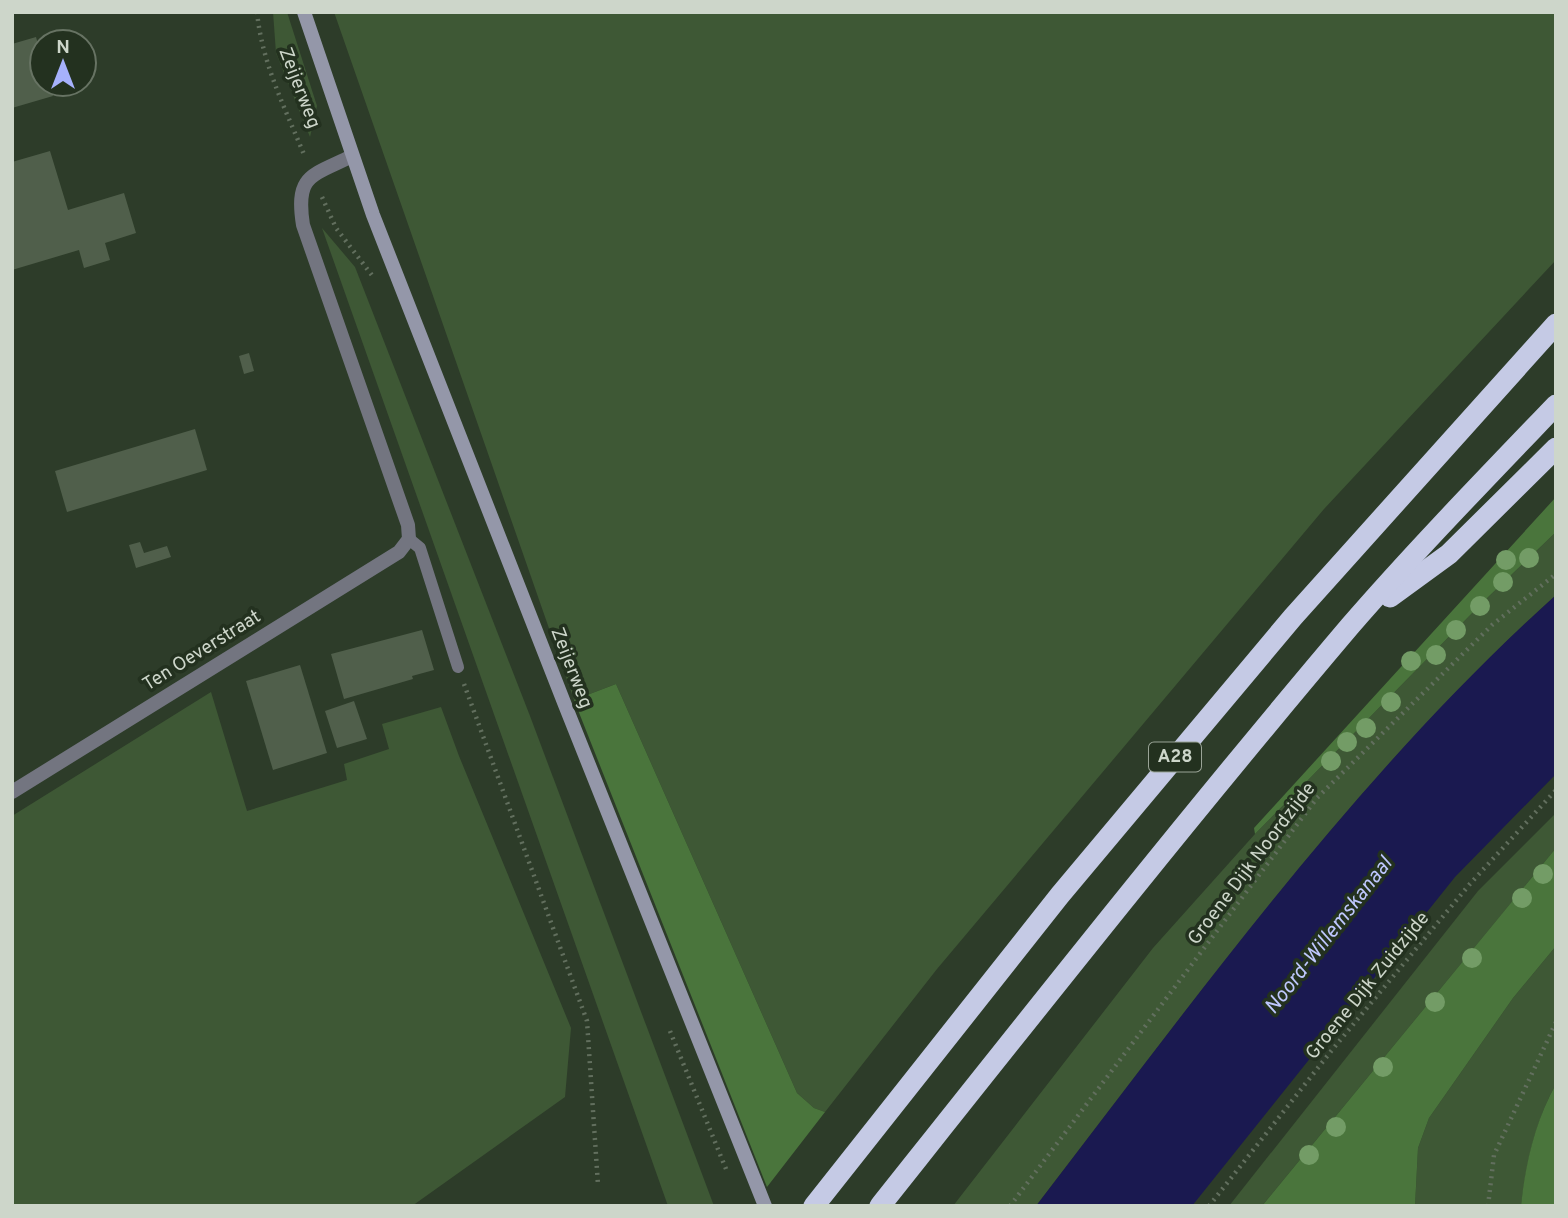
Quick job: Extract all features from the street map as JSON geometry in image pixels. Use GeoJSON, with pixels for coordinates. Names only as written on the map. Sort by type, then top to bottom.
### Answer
{"type":"FeatureCollection","features":[{"type":"Feature","properties":{"kind":"highway","name":"A28"},"geometry":{"type":"LineString","coordinates":[[814,1206],[1060,895],[1284,628],[1556,324]]}},
{"type":"Feature","properties":{"kind":"highway","name":"A28"},"geometry":{"type":"LineString","coordinates":[[880,1206],[1047,995],[1352,625],[1556,405]]}},
{"type":"Feature","properties":{"kind":"highway","name":"A28"},"geometry":{"type":"LineString","coordinates":[[1352,625],[1449,554],[1556,448]]}},
{"type":"Feature","properties":{"kind":"street","name":"Zeijerweg"},"geometry":{"type":"LineString","coordinates":[[304,12],[373,215],[762,1199]]}},
{"type":"Feature","properties":{"kind":"street"},"geometry":{"type":"LineString","coordinates":[[352,156],[313,175],[305,182],[302,188],[303,225],[408,525],[409,539]]}},
{"type":"Feature","properties":{"kind":"street","name":"Ten Oeverstraat"},"geometry":{"type":"LineString","coordinates":[[12,792],[399,552],[409,539]]}},
{"type":"Feature","properties":{"kind":"lane"},"geometry":{"type":"LineString","coordinates":[[409,539],[420,548],[457,667]]}},
{"type":"Feature","properties":{"kind":"path","name":"Zeijerweg"},"geometry":{"type":"LineString","coordinates":[[257,12],[259,35],[271,75],[313,175]]}},
{"type":"Feature","properties":{"kind":"path","name":"Groene Dijk Noordzijde"},"geometry":{"type":"LineString","coordinates":[[1010,1206],[1317,798],[1492,625],[1556,574]]}},
{"type":"Feature","properties":{"kind":"path"},"geometry":{"type":"LineString","coordinates":[[457,667],[587,1021],[598,1185]]}},
{"type":"Feature","properties":{"kind":"path","name":"Groene Dijk Zuidzijde"},"geometry":{"type":"LineString","coordinates":[[1209,1206],[1332,1050],[1469,885],[1556,790]]}},
{"type":"Feature","properties":{"kind":"path"},"geometry":{"type":"LineString","coordinates":[[1489,1206],[1494,1155],[1556,1022]]}},
{"type":"Feature","properties":{"kind":"green space"},"geometry":{"type":"Polygon","coordinates":[[[273,12],[287,12],[317,106],[310,137],[276,53],[273,12]]]}},
{"type":"Feature","properties":{"kind":"green space"},"geometry":{"type":"Polygon","coordinates":[[[334,12],[1556,12],[1556,260],[1324,509],[937,969],[825,1112],[814,1108],[797,1093],[616,684],[574,700],[334,12]]]}},
{"type":"Feature","properties":{"kind":"green space"},"geometry":{"type":"Polygon","coordinates":[[[322,228],[355,267],[530,716],[714,1206],[668,1206],[322,228]]]}},
{"type":"Feature","properties":{"kind":"green space"},"geometry":{"type":"Polygon","coordinates":[[[1556,497],[1556,532],[1484,601],[1255,834],[1254,828],[1556,497]]]}},
{"type":"Feature","properties":{"kind":"green space"},"geometry":{"type":"Polygon","coordinates":[[[1556,532],[1556,595],[1483,664],[1414,737],[1282,888],[1036,1206],[953,1206],[1153,948],[1255,834],[1484,601],[1556,532]]]}},
{"type":"Feature","properties":{"kind":"green space"},"geometry":{"type":"Polygon","coordinates":[[[616,684],[797,1093],[814,1108],[825,1112],[767,1187],[574,700],[616,684]]]}},
{"type":"Feature","properties":{"kind":"green space"},"geometry":{"type":"Polygon","coordinates":[[[211,692],[247,811],[347,780],[344,764],[389,749],[382,724],[441,707],[571,1028],[565,1097],[412,1206],[12,1206],[12,816],[211,692]]]}},
{"type":"Feature","properties":{"kind":"green space"},"geometry":{"type":"Polygon","coordinates":[[[1556,813],[1556,848],[1262,1206],[1229,1206],[1478,891],[1556,813]]]}},
{"type":"Feature","properties":{"kind":"green space"},"geometry":{"type":"Polygon","coordinates":[[[1556,848],[1556,946],[1513,998],[1429,1118],[1418,1148],[1415,1206],[1262,1206],[1556,848]]]}},
{"type":"Feature","properties":{"kind":"green space"},"geometry":{"type":"Polygon","coordinates":[[[1556,946],[1556,1084],[1532,1143],[1521,1206],[1415,1206],[1418,1148],[1429,1118],[1513,998],[1556,946]]]}},
{"type":"Feature","properties":{"kind":"green space"},"geometry":{"type":"Polygon","coordinates":[[[1556,1084],[1556,1206],[1521,1206],[1532,1144],[1542,1113],[1556,1084]]]}},
{"type":"Feature","properties":{"kind":"water","name":"Noord-Willemskanaal"},"geometry":{"type":"Polygon","coordinates":[[[1556,595],[1556,774],[1455,877],[1192,1206],[1036,1206],[1282,888],[1347,811],[1483,664],[1556,595]]]}},
{"type":"Feature","properties":{"kind":"building"},"geometry":{"type":"Polygon","coordinates":[[[28,39],[28,98],[46,98],[12,108],[12,44],[28,39]]]}},
{"type":"Feature","properties":{"kind":"building"},"geometry":{"type":"Polygon","coordinates":[[[50,151],[68,210],[124,193],[136,233],[105,243],[110,260],[84,268],[79,250],[12,270],[12,162],[50,151]]]}},
{"type":"Feature","properties":{"kind":"building"},"geometry":{"type":"Polygon","coordinates":[[[249,353],[254,371],[244,374],[239,356],[249,353]]]}},
{"type":"Feature","properties":{"kind":"building"},"geometry":{"type":"Polygon","coordinates":[[[195,429],[207,470],[67,512],[55,471],[195,429]]]}},
{"type":"Feature","properties":{"kind":"building"},"geometry":{"type":"Polygon","coordinates":[[[140,542],[144,553],[167,546],[171,557],[136,568],[129,545],[140,542]]]}},
{"type":"Feature","properties":{"kind":"building"},"geometry":{"type":"Polygon","coordinates":[[[422,630],[434,670],[412,676],[413,679],[344,699],[331,654],[422,630]]]}},
{"type":"Feature","properties":{"kind":"building"},"geometry":{"type":"Polygon","coordinates":[[[300,665],[327,753],[273,770],[246,681],[300,665]]]}},
{"type":"Feature","properties":{"kind":"building"},"geometry":{"type":"Polygon","coordinates":[[[354,701],[367,739],[337,748],[325,711],[354,701]]]}}]}
